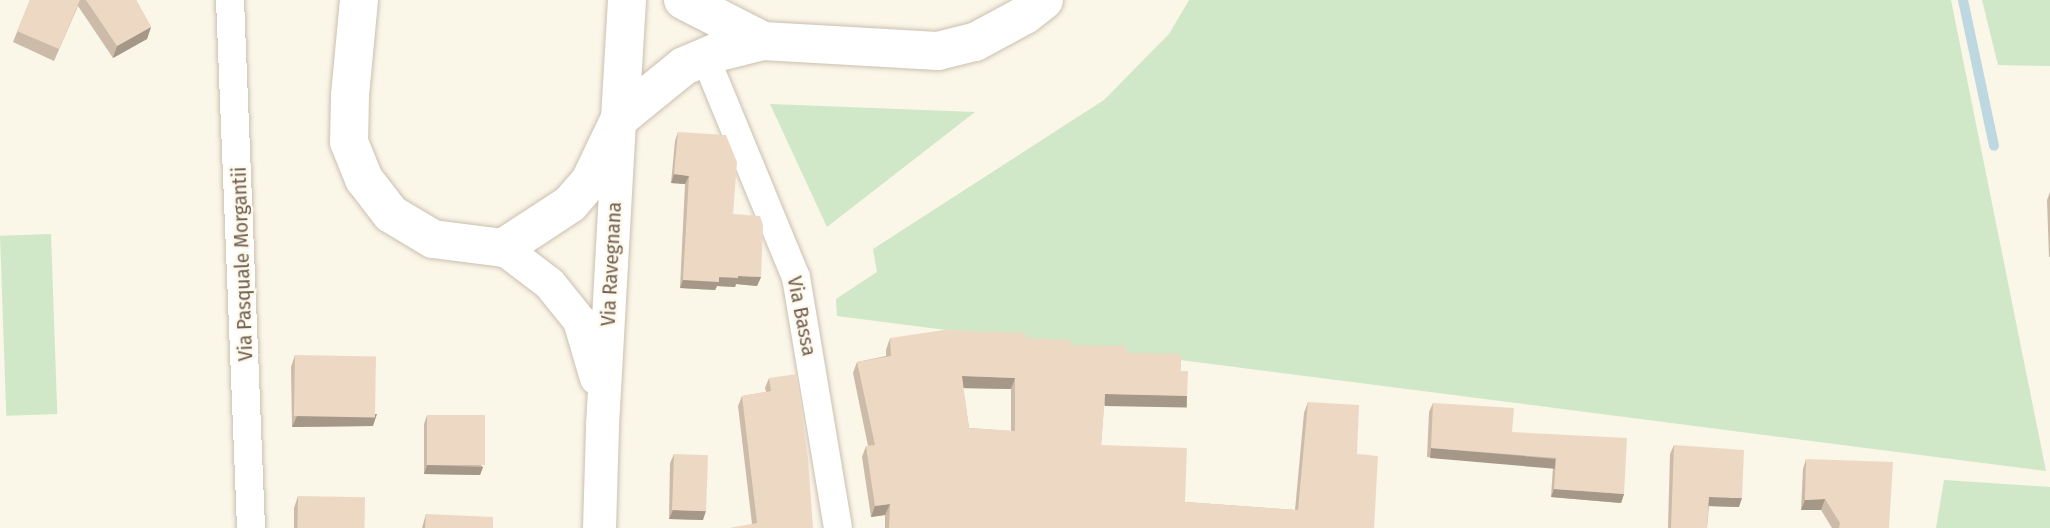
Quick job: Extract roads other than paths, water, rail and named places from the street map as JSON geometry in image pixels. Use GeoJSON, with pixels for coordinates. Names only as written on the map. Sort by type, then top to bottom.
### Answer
{"type":"FeatureCollection","features":[{"type":"Feature","properties":{"kind":"main road"},"geometry":{"type":"LineString","coordinates":[[359,0],[349,96],[349,142],[364,179],[391,214],[433,239],[503,248],[570,204],[590,181],[620,118],[684,66],[715,52],[763,41],[938,51],[975,42],[1026,15],[1044,0]]}},
{"type":"Feature","properties":{"kind":"main road","name":"Via Ravegnana"},"geometry":{"type":"LineString","coordinates":[[620,118],[627,0]]}},
{"type":"Feature","properties":{"kind":"main road"},"geometry":{"type":"LineString","coordinates":[[683,0],[763,41]]}},
{"type":"Feature","properties":{"kind":"street","name":"Via Pasquale Morgantii"},"geometry":{"type":"LineString","coordinates":[[230,0],[251,528]]}},
{"type":"Feature","properties":{"kind":"street","name":"Via Bassa"},"geometry":{"type":"LineString","coordinates":[[713,76],[796,277],[838,528]]}},
{"type":"Feature","properties":{"kind":"street","name":"Via Ravegnana"},"geometry":{"type":"LineString","coordinates":[[599,528],[601,425],[620,118]]}},
{"type":"Feature","properties":{"kind":"street"},"geometry":{"type":"LineString","coordinates":[[503,248],[548,283],[579,320],[594,364],[601,425]]}},
{"type":"Feature","properties":{"kind":"waterway"},"geometry":{"type":"LineString","coordinates":[[1963,0],[1994,146]]}}]}
